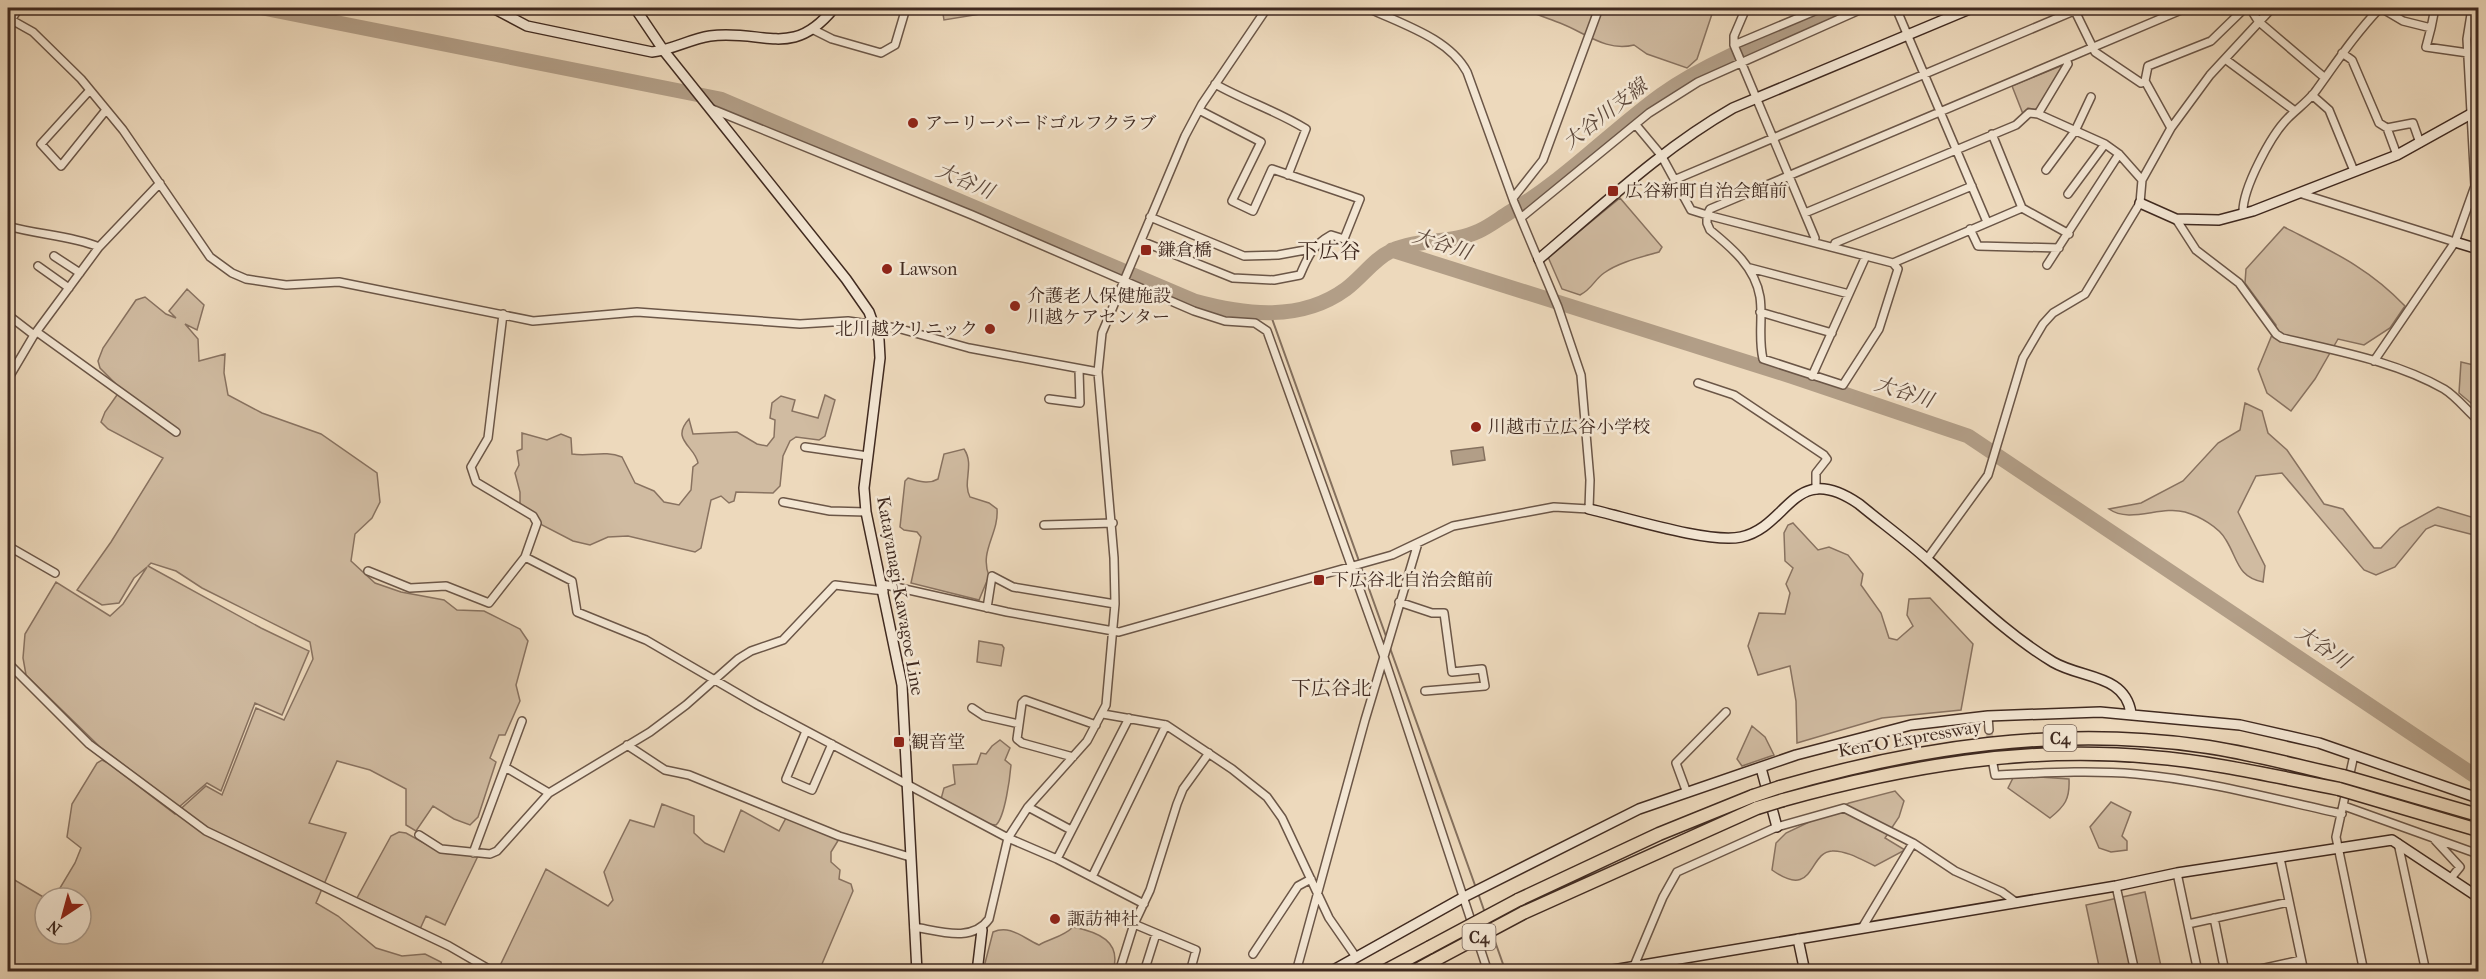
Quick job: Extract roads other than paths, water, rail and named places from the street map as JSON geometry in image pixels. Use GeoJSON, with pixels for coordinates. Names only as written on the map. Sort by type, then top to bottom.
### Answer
{"type":"FeatureCollection","features":[{"type":"Feature","properties":{"kind":"highway","name":"Ken-O Expressway"},"geometry":{"type":"LineString","coordinates":[[1383,972],[1518,900],[1659,834],[1897,756],[1983,743],[2064,738],[2120,738],[2203,746],[2343,776],[2478,815]]}},
{"type":"Feature","properties":{"kind":"highway","name":"Ken-O Expressway"},"geometry":{"type":"LineString","coordinates":[[1781,794],[1947,763],[2063,754],[2186,760],[2339,789],[2478,830]]}},
{"type":"Feature","properties":{"kind":"highway","name":"Ken-O Expressway"},"geometry":{"type":"LineString","coordinates":[[1413,972],[1523,913],[1755,802]]}},
{"type":"Feature","properties":{"kind":"street"},"geometry":{"type":"LineString","coordinates":[[19,8],[9,19],[33,32],[90,90],[160,183],[210,257],[232,273],[276,284],[339,282],[538,321],[638,312],[775,323],[848,321],[874,324],[969,348],[1098,372]]}},
{"type":"Feature","properties":{"kind":"street"},"geometry":{"type":"LineString","coordinates":[[492,8],[520,23],[540,30],[643,51],[664,51],[708,36],[787,39],[814,30],[834,8]]}},
{"type":"Feature","properties":{"kind":"street"},"geometry":{"type":"LineString","coordinates":[[635,8],[664,51]]}},
{"type":"Feature","properties":{"kind":"street"},"geometry":{"type":"LineString","coordinates":[[814,30],[832,39],[881,53],[895,45],[906,8]]}},
{"type":"Feature","properties":{"kind":"street"},"geometry":{"type":"LineString","coordinates":[[977,972],[982,930],[989,919],[1008,838],[1028,807],[1073,757],[1103,714],[1111,671],[1114,604],[1113,523],[1098,372],[1102,333],[1198,110],[1267,8]]}},
{"type":"Feature","properties":{"kind":"street"},"geometry":{"type":"LineString","coordinates":[[1368,8],[1440,44],[1459,58],[1467,72],[1514,200],[1552,291],[1581,375],[1590,480],[1589,510]]}},
{"type":"Feature","properties":{"kind":"street"},"geometry":{"type":"LineString","coordinates":[[1514,200],[1543,160],[1599,8]]}},
{"type":"Feature","properties":{"kind":"street"},"geometry":{"type":"LineString","coordinates":[[1746,8],[1734,36],[1735,47],[1805,213],[1814,242]]}},
{"type":"Feature","properties":{"kind":"street"},"geometry":{"type":"LineString","coordinates":[[1735,47],[1822,8]]}},
{"type":"Feature","properties":{"kind":"street"},"geometry":{"type":"LineString","coordinates":[[1521,215],[1649,113],[1698,82],[1740,58],[1864,8]]}},
{"type":"Feature","properties":{"kind":"street"},"geometry":{"type":"LineString","coordinates":[[1896,8],[1987,222]]}},
{"type":"Feature","properties":{"kind":"street"},"geometry":{"type":"LineString","coordinates":[[1539,259],[1661,155],[1706,124],[1756,98],[1972,8]]}},
{"type":"Feature","properties":{"kind":"street"},"geometry":{"type":"LineString","coordinates":[[1674,180],[2077,8],[2091,47],[2125,75],[2141,82],[2145,81]]}},
{"type":"Feature","properties":{"kind":"street"},"geometry":{"type":"LineString","coordinates":[[1636,125],[1661,155],[1691,210],[1707,214],[1814,242],[1834,247],[1893,263],[1898,269],[1879,329],[1844,385],[1763,359],[1759,340],[1760,296],[1750,268],[1710,230],[1707,223],[1707,214],[1710,209],[2186,8]]}},
{"type":"Feature","properties":{"kind":"street"},"geometry":{"type":"LineString","coordinates":[[2171,128],[2145,81],[2148,66],[2211,41],[2245,8]]}},
{"type":"Feature","properties":{"kind":"street"},"geometry":{"type":"LineString","coordinates":[[2250,8],[2258,21],[2325,78]]}},
{"type":"Feature","properties":{"kind":"street"},"geometry":{"type":"LineString","coordinates":[[1927,559],[1988,475],[2023,358],[2043,324],[2065,305],[2076,302],[2085,294],[2140,203],[2142,180],[2171,128],[2225,59],[2272,8]]}},
{"type":"Feature","properties":{"kind":"street"},"geometry":{"type":"LineString","coordinates":[[2243,213],[2243,205],[2264,154],[2279,128],[2312,95],[2342,52],[2380,8],[2403,21],[2431,28]]}},
{"type":"Feature","properties":{"kind":"street"},"geometry":{"type":"LineString","coordinates":[[2435,8],[2426,47],[2468,53]]}},
{"type":"Feature","properties":{"kind":"street"},"geometry":{"type":"LineString","coordinates":[[2374,361],[2455,242],[2475,186],[2475,111],[2467,39],[2472,8]]}},
{"type":"Feature","properties":{"kind":"street","name":"Katayanagi-Kawagoe Line"},"geometry":{"type":"LineString","coordinates":[[664,51],[846,279],[874,324],[880,358],[864,488],[866,512],[902,685],[905,781],[917,972]]}},
{"type":"Feature","properties":{"kind":"street"},"geometry":{"type":"LineString","coordinates":[[2342,52],[2352,60],[2379,123],[2387,129],[2397,155]]}},
{"type":"Feature","properties":{"kind":"street"},"geometry":{"type":"LineString","coordinates":[[2038,114],[2068,64],[2066,58]]}},
{"type":"Feature","properties":{"kind":"street"},"geometry":{"type":"LineString","coordinates":[[2225,59],[2295,111]]}},
{"type":"Feature","properties":{"kind":"street"},"geometry":{"type":"LineString","coordinates":[[1215,84],[1252,104],[1286,117],[1306,129],[1288,176]]}},
{"type":"Feature","properties":{"kind":"street"},"geometry":{"type":"LineString","coordinates":[[90,90],[40,144],[61,165],[106,110]]}},
{"type":"Feature","properties":{"kind":"street"},"geometry":{"type":"LineString","coordinates":[[2312,95],[2329,110],[2354,171]]}},
{"type":"Feature","properties":{"kind":"street"},"geometry":{"type":"LineString","coordinates":[[2046,170],[2075,131],[2091,97]]}},
{"type":"Feature","properties":{"kind":"street"},"geometry":{"type":"LineString","coordinates":[[710,107],[972,215],[1194,311],[1225,321],[1255,323],[1267,331],[1287,379],[1351,568],[1384,657],[1488,972]]}},
{"type":"Feature","properties":{"kind":"street"},"geometry":{"type":"LineString","coordinates":[[1150,217],[1244,256],[1278,255],[1311,249],[1331,235],[1344,239],[1360,199],[1272,169],[1253,211],[1232,201],[1260,142],[1198,110]]}},
{"type":"Feature","properties":{"kind":"street"},"geometry":{"type":"LineString","coordinates":[[2140,203],[2176,219],[2219,220],[2299,193],[2397,155],[2475,111]]}},
{"type":"Feature","properties":{"kind":"street"},"geometry":{"type":"LineString","coordinates":[[1805,213],[2016,125],[2029,113],[2038,114],[2105,144],[2119,154],[2142,180]]}},
{"type":"Feature","properties":{"kind":"street"},"geometry":{"type":"LineString","coordinates":[[2387,129],[2413,123],[2420,143]]}},
{"type":"Feature","properties":{"kind":"street"},"geometry":{"type":"LineString","coordinates":[[1992,134],[2022,208],[2069,234]]}},
{"type":"Feature","properties":{"kind":"street"},"geometry":{"type":"LineString","coordinates":[[2068,194],[2105,144]]}},
{"type":"Feature","properties":{"kind":"street"},"geometry":{"type":"LineString","coordinates":[[2047,265],[2119,154]]}},
{"type":"Feature","properties":{"kind":"street"},"geometry":{"type":"LineString","coordinates":[[8,379],[35,333],[99,247],[160,183]]}},
{"type":"Feature","properties":{"kind":"street"},"geometry":{"type":"LineString","coordinates":[[1834,247],[1835,243],[1972,186]]}},
{"type":"Feature","properties":{"kind":"street"},"geometry":{"type":"LineString","coordinates":[[2299,193],[2478,249]]}},
{"type":"Feature","properties":{"kind":"street"},"geometry":{"type":"LineString","coordinates":[[1893,263],[2022,208]]}},
{"type":"Feature","properties":{"kind":"street"},"geometry":{"type":"LineString","coordinates":[[2176,219],[2196,250],[2239,283],[2276,334],[2282,338],[2374,361],[2446,390],[2478,420]]}},
{"type":"Feature","properties":{"kind":"street"},"geometry":{"type":"LineString","coordinates":[[8,226],[30,233],[78,239],[99,247]]}},
{"type":"Feature","properties":{"kind":"street"},"geometry":{"type":"LineString","coordinates":[[1970,230],[1978,246],[2059,248]]}},
{"type":"Feature","properties":{"kind":"street"},"geometry":{"type":"LineString","coordinates":[[1141,241],[1233,278],[1264,279],[1300,275],[1311,249]]}},
{"type":"Feature","properties":{"kind":"street"},"geometry":{"type":"LineString","coordinates":[[54,256],[80,273]]}},
{"type":"Feature","properties":{"kind":"street"},"geometry":{"type":"LineString","coordinates":[[1812,376],[1866,256]]}},
{"type":"Feature","properties":{"kind":"street"},"geometry":{"type":"LineString","coordinates":[[39,266],[69,288]]}},
{"type":"Feature","properties":{"kind":"street"},"geometry":{"type":"LineString","coordinates":[[1750,268],[1849,294]]}},
{"type":"Feature","properties":{"kind":"street"},"geometry":{"type":"LineString","coordinates":[[1760,312],[1832,333]]}},
{"type":"Feature","properties":{"kind":"street"},"geometry":{"type":"LineString","coordinates":[[368,571],[403,586],[446,586],[489,603],[525,557],[537,523],[533,516],[476,482],[471,468],[488,438],[503,314]]}},
{"type":"Feature","properties":{"kind":"street"},"geometry":{"type":"LineString","coordinates":[[8,315],[176,432]]}},
{"type":"Feature","properties":{"kind":"street"},"geometry":{"type":"LineString","coordinates":[[1049,399],[1080,403],[1079,370]]}},
{"type":"Feature","properties":{"kind":"street"},"geometry":{"type":"LineString","coordinates":[[1698,383],[1734,395],[1824,455],[1827,459],[1816,473],[1816,490]]}},
{"type":"Feature","properties":{"kind":"street"},"geometry":{"type":"LineString","coordinates":[[805,447],[868,456]]}},
{"type":"Feature","properties":{"kind":"street"},"geometry":{"type":"LineString","coordinates":[[419,835],[441,849],[490,854],[497,851],[549,792],[627,745],[686,705],[751,651],[783,640],[835,585],[883,587],[1113,632],[1147,626],[1351,568],[1418,543],[1453,526],[1554,507],[1589,510],[1727,539],[1757,531],[1797,495],[1829,489],[1847,495],[1927,559],[1982,608],[2050,660],[2073,672],[2111,683],[2123,691],[2129,700],[2131,713]]}},
{"type":"Feature","properties":{"kind":"street"},"geometry":{"type":"LineString","coordinates":[[783,502],[830,511],[866,512]]}},
{"type":"Feature","properties":{"kind":"street"},"geometry":{"type":"LineString","coordinates":[[1044,525],[1113,523]]}},
{"type":"Feature","properties":{"kind":"street"},"geometry":{"type":"LineString","coordinates":[[1296,972],[1389,638],[1418,543]]}},
{"type":"Feature","properties":{"kind":"street"},"geometry":{"type":"LineString","coordinates":[[8,546],[55,573]]}},
{"type":"Feature","properties":{"kind":"street"},"geometry":{"type":"LineString","coordinates":[[525,557],[572,581],[577,612],[646,640],[806,731],[905,781],[1008,838],[1057,859],[1144,904]]}},
{"type":"Feature","properties":{"kind":"street"},"geometry":{"type":"LineString","coordinates":[[987,608],[992,576],[1013,587],[1114,604]]}},
{"type":"Feature","properties":{"kind":"street"},"geometry":{"type":"LineString","coordinates":[[1399,603],[1432,613],[1444,613],[1452,672],[1482,669],[1485,686],[1425,691]]}},
{"type":"Feature","properties":{"kind":"street"},"geometry":{"type":"LineString","coordinates":[[8,663],[89,744],[206,831],[448,946],[494,972]]}},
{"type":"Feature","properties":{"kind":"street"},"geometry":{"type":"LineString","coordinates":[[1073,757],[1022,743],[1017,739],[1022,703],[1025,700],[1096,725]]}},
{"type":"Feature","properties":{"kind":"street"},"geometry":{"type":"LineString","coordinates":[[972,708],[987,717],[1019,724]]}},
{"type":"Feature","properties":{"kind":"street"},"geometry":{"type":"LineString","coordinates":[[1687,793],[1676,763],[1726,712]]}},
{"type":"Feature","properties":{"kind":"street"},"geometry":{"type":"LineString","coordinates":[[1330,972],[1479,889],[1639,810],[1857,737],[1911,725],[1988,716],[2131,713],[2240,725],[2292,736],[2478,798]]}},
{"type":"Feature","properties":{"kind":"street"},"geometry":{"type":"LineString","coordinates":[[1103,714],[1166,725],[1209,753],[1275,806],[1329,918],[1356,957]]}},
{"type":"Feature","properties":{"kind":"street"},"geometry":{"type":"LineString","coordinates":[[1988,716],[1989,730]]}},
{"type":"Feature","properties":{"kind":"street"},"geometry":{"type":"LineString","coordinates":[[1057,859],[1129,718]]}},
{"type":"Feature","properties":{"kind":"street"},"geometry":{"type":"LineString","coordinates":[[473,853],[522,721]]}},
{"type":"Feature","properties":{"kind":"street"},"geometry":{"type":"LineString","coordinates":[[1092,877],[1166,725]]}},
{"type":"Feature","properties":{"kind":"street"},"geometry":{"type":"LineString","coordinates":[[806,731],[786,778],[812,790],[832,744]]}},
{"type":"Feature","properties":{"kind":"street"},"geometry":{"type":"LineString","coordinates":[[627,745],[665,770],[689,775],[838,836],[910,857]]}},
{"type":"Feature","properties":{"kind":"street"},"geometry":{"type":"LineString","coordinates":[[1119,972],[1183,789],[1209,753]]}},
{"type":"Feature","properties":{"kind":"street"},"geometry":{"type":"LineString","coordinates":[[2354,756],[2336,837],[2364,972]]}},
{"type":"Feature","properties":{"kind":"street"},"geometry":{"type":"LineString","coordinates":[[1993,764],[1995,775],[2088,771],[2137,774],[2343,810],[2432,837],[2478,854]]}},
{"type":"Feature","properties":{"kind":"street"},"geometry":{"type":"LineString","coordinates":[[505,767],[549,792]]}},
{"type":"Feature","properties":{"kind":"street"},"geometry":{"type":"LineString","coordinates":[[1761,768],[1777,827]]}},
{"type":"Feature","properties":{"kind":"street"},"geometry":{"type":"LineString","coordinates":[[1028,807],[1071,830]]}},
{"type":"Feature","properties":{"kind":"street"},"geometry":{"type":"LineString","coordinates":[[1634,966],[1663,897],[1677,872],[1689,864],[1777,827],[1844,808],[1913,843],[1955,871],[2002,892],[2017,903]]}},
{"type":"Feature","properties":{"kind":"street"},"geometry":{"type":"LineString","coordinates":[[2432,837],[2460,867],[2451,878]]}},
{"type":"Feature","properties":{"kind":"street"},"geometry":{"type":"LineString","coordinates":[[1601,972],[2116,886],[2177,873],[2392,840],[2478,897]]}},
{"type":"Feature","properties":{"kind":"street"},"geometry":{"type":"LineString","coordinates":[[1862,928],[1913,843]]}},
{"type":"Feature","properties":{"kind":"street"},"geometry":{"type":"LineString","coordinates":[[2398,843],[2426,972]]}},
{"type":"Feature","properties":{"kind":"street"},"geometry":{"type":"LineString","coordinates":[[2280,858],[2304,972]]}},
{"type":"Feature","properties":{"kind":"street"},"geometry":{"type":"LineString","coordinates":[[2177,873],[2198,972]]}},
{"type":"Feature","properties":{"kind":"street"},"geometry":{"type":"LineString","coordinates":[[1253,954],[1298,886],[1311,879]]}},
{"type":"Feature","properties":{"kind":"street"},"geometry":{"type":"LineString","coordinates":[[2116,886],[2135,972]]}},
{"type":"Feature","properties":{"kind":"street"},"geometry":{"type":"LineString","coordinates":[[2188,924],[2289,902]]}},
{"type":"Feature","properties":{"kind":"street"},"geometry":{"type":"LineString","coordinates":[[2478,904],[2478,917]]}},
{"type":"Feature","properties":{"kind":"street"},"geometry":{"type":"LineString","coordinates":[[2214,918],[2225,972]]}},
{"type":"Feature","properties":{"kind":"street"},"geometry":{"type":"LineString","coordinates":[[1134,924],[1196,950],[1190,972]]}},
{"type":"Feature","properties":{"kind":"street"},"geometry":{"type":"LineString","coordinates":[[914,927],[968,934],[982,930]]}},
{"type":"Feature","properties":{"kind":"street"},"geometry":{"type":"LineString","coordinates":[[1144,972],[1156,934]]}},
{"type":"Feature","properties":{"kind":"street"},"geometry":{"type":"LineString","coordinates":[[1798,939],[1805,972]]}},
{"type":"Feature","properties":{"kind":"street"},"geometry":{"type":"LineString","coordinates":[[2247,972],[2301,960]]}},
{"type":"Feature","properties":{"kind":"waterway","name":"大谷川"},"geometry":{"type":"LineString","coordinates":[[263,8],[720,99],[1194,301],[1233,310],[1272,313],[1310,307],[1329,300],[1346,289],[1391,251],[1413,244],[1458,238],[1483,229],[1550,185],[1642,109],[1682,81],[1727,57],[1845,8]]}},
{"type":"Feature","properties":{"kind":"waterway","name":"大谷川"},"geometry":{"type":"LineString","coordinates":[[1392,250],[1794,377],[1968,436],[2478,778]]}},
{"type":"Feature","properties":{"kind":"waterway"},"geometry":{"type":"LineString","coordinates":[[1270,313],[1387,639]]}},
{"type":"Feature","properties":{"kind":"waterway"},"geometry":{"type":"LineString","coordinates":[[1390,648],[1476,888]]}},
{"type":"Feature","properties":{"kind":"waterway"},"geometry":{"type":"LineString","coordinates":[[1478,893],[1485,913]]}},
{"type":"Feature","properties":{"kind":"waterway"},"geometry":{"type":"LineString","coordinates":[[1492,933],[1503,964]]}},
{"type":"Feature","properties":{"kind":"tunnel"},"geometry":{"type":"LineString","coordinates":[[1989,730],[1993,761]]}},
{"type":"Feature","properties":{"kind":"place","name":"アーリーバードゴルフクラブ"},"geometry":{"type":"Point","coordinates":[913,123]}},
{"type":"Feature","properties":{"kind":"place","name":"広谷新町自治会館前"},"geometry":{"type":"Point","coordinates":[1613,191]}},
{"type":"Feature","properties":{"kind":"place","name":"鎌倉橋"},"geometry":{"type":"Point","coordinates":[1146,250]}},
{"type":"Feature","properties":{"kind":"place","name":"Lawson"},"geometry":{"type":"Point","coordinates":[887,269]}},
{"type":"Feature","properties":{"kind":"place","name":"介護老人保健施設 川越ケアセンター"},"geometry":{"type":"Point","coordinates":[1015,306]}},
{"type":"Feature","properties":{"kind":"place","name":"北川越クリニック"},"geometry":{"type":"Point","coordinates":[990,329]}},
{"type":"Feature","properties":{"kind":"place","name":"川越市立広谷小学校"},"geometry":{"type":"Point","coordinates":[1476,427]}},
{"type":"Feature","properties":{"kind":"place","name":"下広谷北自治会館前"},"geometry":{"type":"Point","coordinates":[1319,580]}},
{"type":"Feature","properties":{"kind":"place","name":"観音堂"},"geometry":{"type":"Point","coordinates":[899,742]}},
{"type":"Feature","properties":{"kind":"place","name":"諏訪神社"},"geometry":{"type":"Point","coordinates":[1055,919]}},
{"type":"Feature","properties":{"kind":"district","name":"下広谷"},"geometry":{"type":"Point","coordinates":[1329,251]}},
{"type":"Feature","properties":{"kind":"district","name":"下広谷北"},"geometry":{"type":"Point","coordinates":[1331,688]}},
{"type":"Feature","properties":{"kind":"water label","name":"大谷川支線"},"geometry":{"type":"Point","coordinates":[1605,114]}}]}
